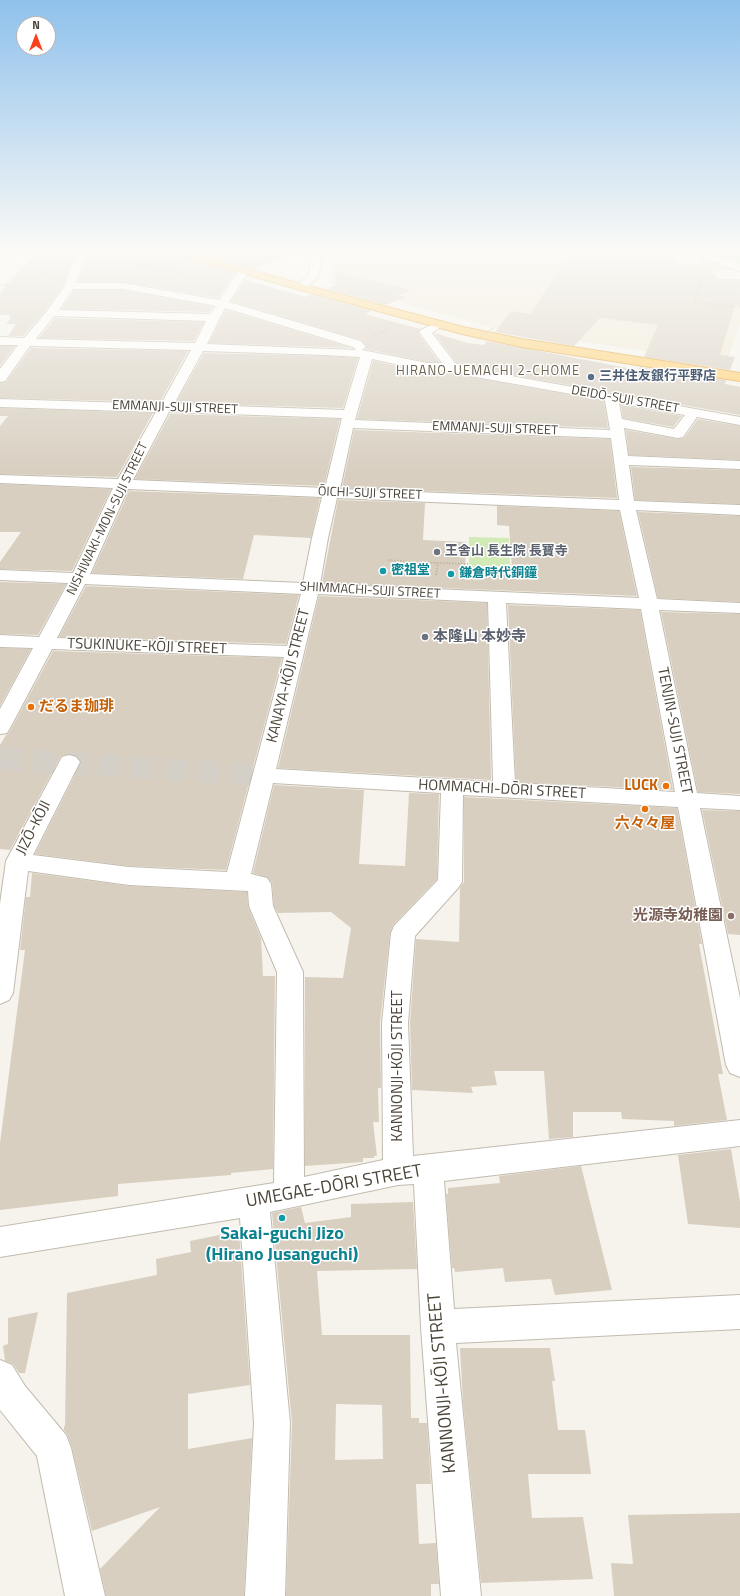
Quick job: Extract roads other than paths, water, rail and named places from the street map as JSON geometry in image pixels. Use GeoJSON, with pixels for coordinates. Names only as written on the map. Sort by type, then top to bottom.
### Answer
{"type":"FeatureCollection","features":[{"type":"Feature","properties":{"kind":"highway"},"geometry":{"type":"LineString","coordinates":[[445,325],[522,343],[740,377]]}},
{"type":"Feature","properties":{"kind":"street"},"geometry":{"type":"LineString","coordinates":[[0,378],[41,325]]}},
{"type":"Feature","properties":{"kind":"street","name":"NISHIWAKI-MON-SUJI STREET"},"geometry":{"type":"LineString","coordinates":[[0,728],[79,579],[123,484],[209,325]]}},
{"type":"Feature","properties":{"kind":"street","name":"DEIDŌ-SUJI STREET"},"geometry":{"type":"LineString","coordinates":[[295,325],[357,344],[367,354],[428,367],[451,366],[470,372],[694,412],[739,422]]}},
{"type":"Feature","properties":{"kind":"street"},"geometry":{"type":"LineString","coordinates":[[436,325],[425,332],[451,366]]}},
{"type":"Feature","properties":{"kind":"street"},"geometry":{"type":"LineString","coordinates":[[0,341],[325,351],[367,354]]}},
{"type":"Feature","properties":{"kind":"street","name":"KANAYA-KŌJI STREET"},"geometry":{"type":"LineString","coordinates":[[237,880],[310,588],[330,493],[348,419],[367,354]]}},
{"type":"Feature","properties":{"kind":"street","name":"TENJIN-SUJI STREET"},"geometry":{"type":"LineString","coordinates":[[611,397],[617,428],[627,505],[649,604],[740,1065]]}},
{"type":"Feature","properties":{"kind":"street","name":"EMMANJI-SUJI STREET"},"geometry":{"type":"LineString","coordinates":[[0,403],[165,407],[348,419],[617,428],[678,434],[694,412]]}},
{"type":"Feature","properties":{"kind":"street"},"geometry":{"type":"LineString","coordinates":[[621,460],[676,461],[740,465]]}},
{"type":"Feature","properties":{"kind":"street","name":"ŌICHI-SUJI STREET"},"geometry":{"type":"LineString","coordinates":[[0,479],[740,510]]}},
{"type":"Feature","properties":{"kind":"street","name":"SHIMMACHI-SUJI STREET"},"geometry":{"type":"LineString","coordinates":[[0,575],[740,608]]}},
{"type":"Feature","properties":{"kind":"street"},"geometry":{"type":"LineString","coordinates":[[496,597],[504,790]]}},
{"type":"Feature","properties":{"kind":"street","name":"TSUKINUKE-KŌJI STREET"},"geometry":{"type":"LineString","coordinates":[[0,641],[294,652]]}},
{"type":"Feature","properties":{"kind":"street","name":"JIZŌ-KŌJI"},"geometry":{"type":"LineString","coordinates":[[0,993],[18,860],[69,762]]}},
{"type":"Feature","properties":{"kind":"street","name":"HOMMACHI-DŌRI STREET"},"geometry":{"type":"LineString","coordinates":[[264,775],[740,803]]}},
{"type":"Feature","properties":{"kind":"street","name":"KANNONJI-KŌJI STREET"},"geometry":{"type":"LineString","coordinates":[[452,787],[450,882],[403,932],[395,1023],[413,1170],[438,1327],[461,1596]]}},
{"type":"Feature","properties":{"kind":"street"},"geometry":{"type":"LineString","coordinates":[[18,860],[129,876],[237,880],[259,884],[261,906],[290,972],[289,1196]]}},
{"type":"Feature","properties":{"kind":"street","name":"UMEGAE-DŌRI STREET"},"geometry":{"type":"LineString","coordinates":[[0,1242],[289,1196],[413,1170],[740,1133]]}},
{"type":"Feature","properties":{"kind":"street"},"geometry":{"type":"LineString","coordinates":[[254,1201],[272,1423],[265,1596]]}},
{"type":"Feature","properties":{"kind":"street"},"geometry":{"type":"LineString","coordinates":[[438,1327],[740,1312]]}},
{"type":"Feature","properties":{"kind":"street"},"geometry":{"type":"LineString","coordinates":[[0,1377],[13,1398],[53,1448],[85,1596]]}},
{"type":"Feature","properties":{"kind":"tunnel"},"geometry":{"type":"LineString","coordinates":[[0,759],[264,775]]}},
{"type":"Feature","properties":{"kind":"place","name":"三井住友銀行平野店"},"geometry":{"type":"Point","coordinates":[591,377]}},
{"type":"Feature","properties":{"kind":"place","name":"王舎山 長生院 長寶寺"},"geometry":{"type":"Point","coordinates":[437,552]}},
{"type":"Feature","properties":{"kind":"place","name":"密祖堂"},"geometry":{"type":"Point","coordinates":[383,571]}},
{"type":"Feature","properties":{"kind":"place","name":"鎌倉時代銅鐘"},"geometry":{"type":"Point","coordinates":[451,574]}},
{"type":"Feature","properties":{"kind":"place","name":"本隆山 本妙寺"},"geometry":{"type":"Point","coordinates":[425,637]}},
{"type":"Feature","properties":{"kind":"place","name":"だるま珈琲"},"geometry":{"type":"Point","coordinates":[31,707]}},
{"type":"Feature","properties":{"kind":"place","name":"LUCK"},"geometry":{"type":"Point","coordinates":[666,786]}},
{"type":"Feature","properties":{"kind":"place","name":"六々々屋"},"geometry":{"type":"Point","coordinates":[645,809]}},
{"type":"Feature","properties":{"kind":"place","name":"光源寺幼稚園"},"geometry":{"type":"Point","coordinates":[731,916]}},
{"type":"Feature","properties":{"kind":"place","name":"Sakai-guchi Jizo (Hirano Jusanguchi)"},"geometry":{"type":"Point","coordinates":[282,1218]}},
{"type":"Feature","properties":{"kind":"district","name":"HIRANO-UEMACHI 2-CHOME"},"geometry":{"type":"Point","coordinates":[488,372]}}]}
